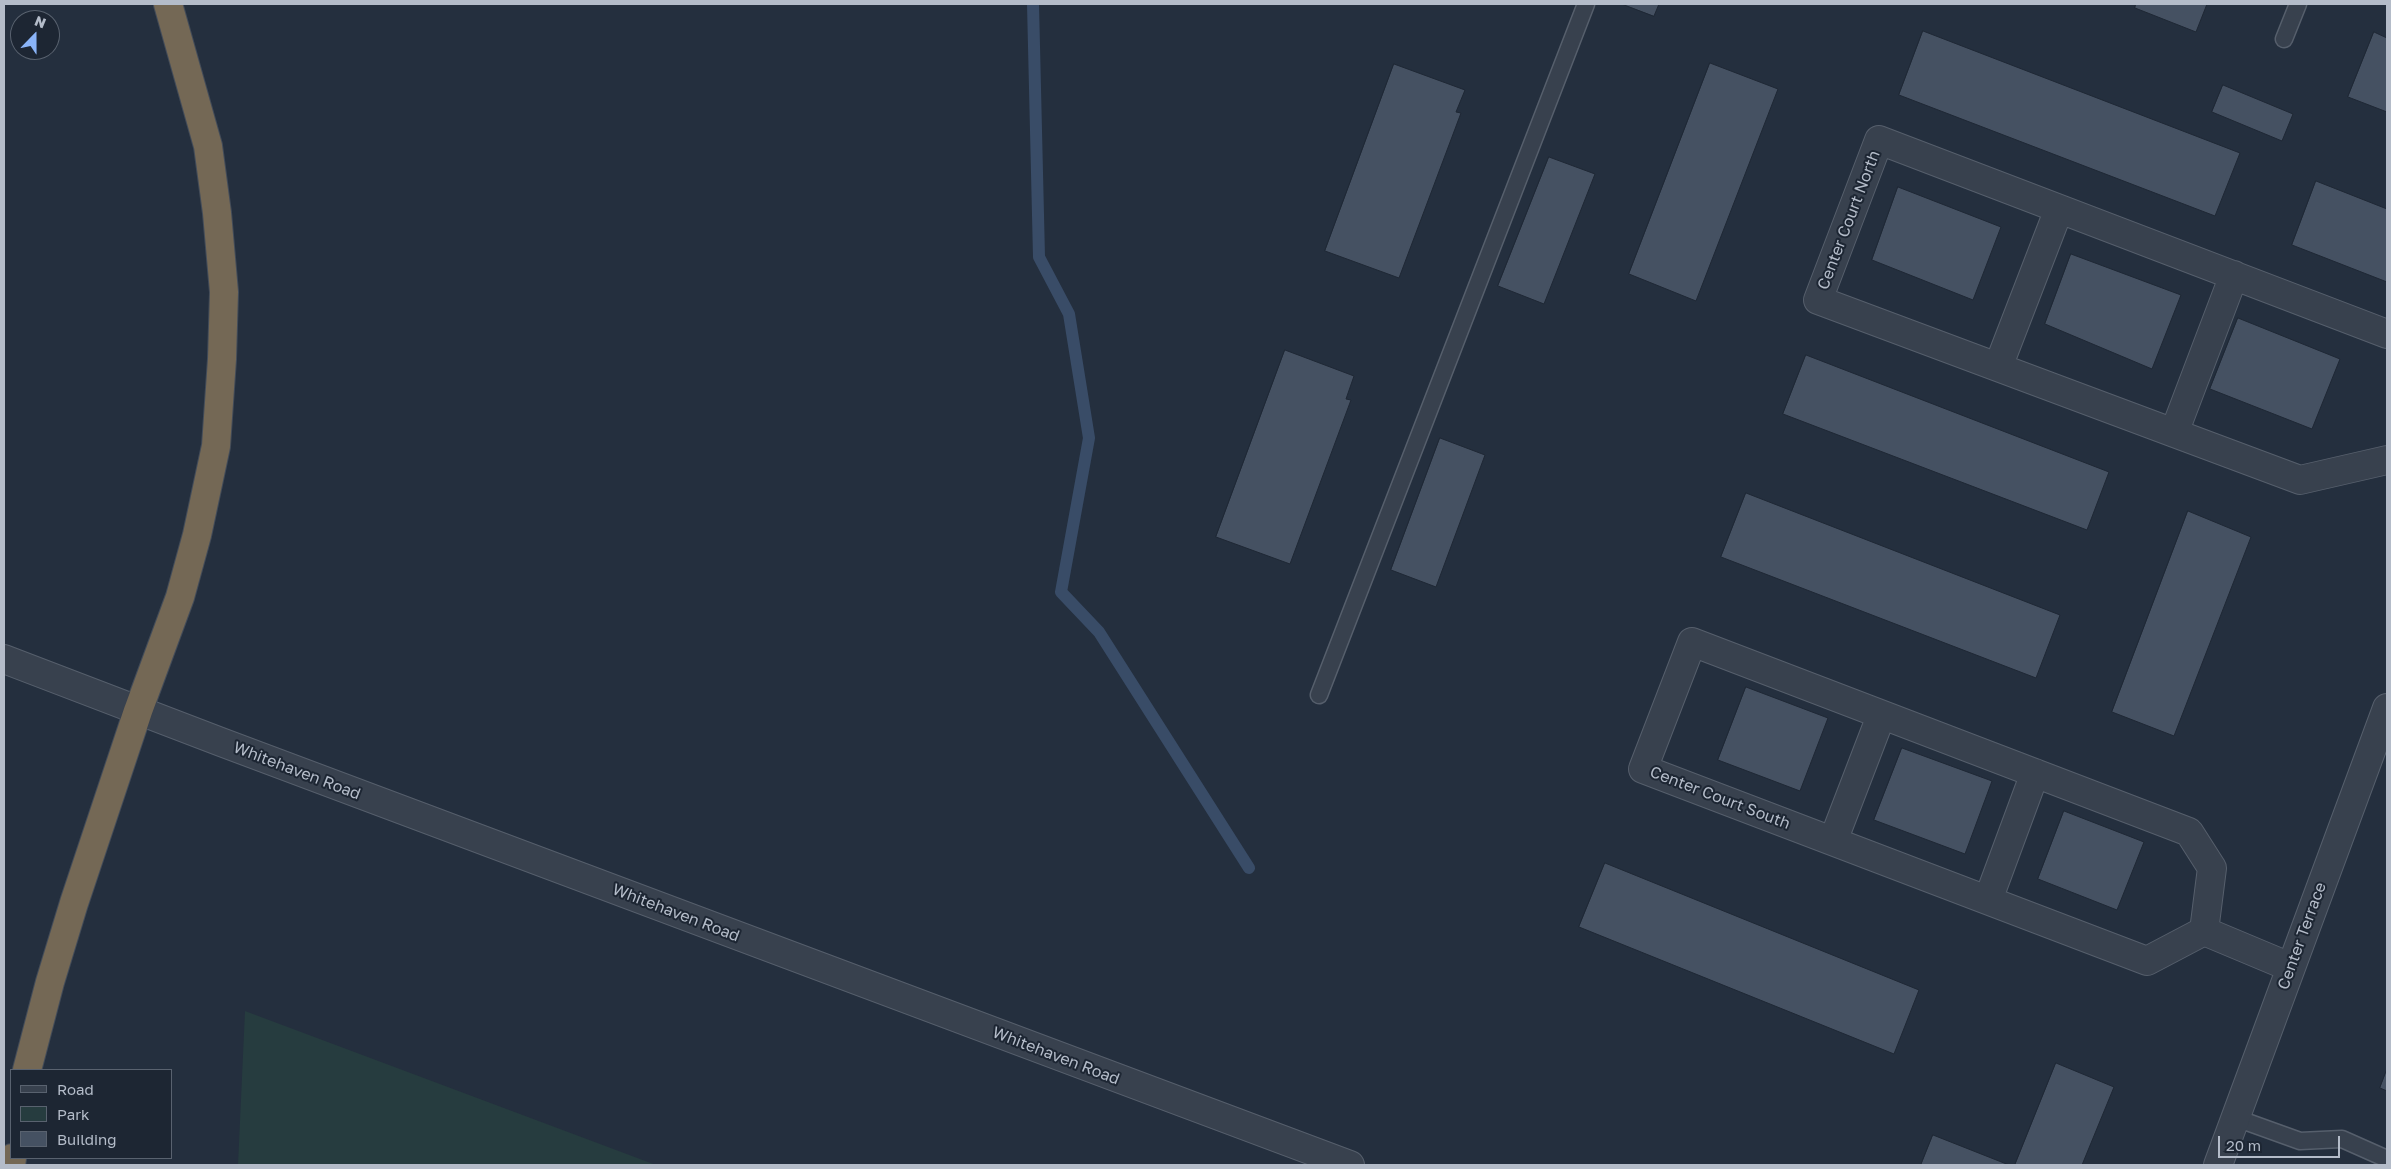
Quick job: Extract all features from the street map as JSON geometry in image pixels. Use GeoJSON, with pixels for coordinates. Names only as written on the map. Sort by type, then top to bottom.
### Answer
{"type":"FeatureCollection","features":[{"type":"Feature","properties":{"kind":"highway"},"geometry":{"type":"LineString","coordinates":[[28,1069],[50,982],[74,903],[138,711],[180,597],[197,535],[216,446],[224,292],[217,213],[208,146],[168,4]]}},
{"type":"Feature","properties":{"kind":"street","name":"Center Court North"},"geometry":{"type":"LineString","coordinates":[[2387,334],[1879,140],[1818,300],[2300,480],[2387,460]]}},
{"type":"Feature","properties":{"kind":"street"},"geometry":{"type":"LineString","coordinates":[[1998,367],[2059,209]]}},
{"type":"Feature","properties":{"kind":"street"},"geometry":{"type":"LineString","coordinates":[[2174,433],[2234,275]]}},
{"type":"Feature","properties":{"kind":"street","name":"Center Court South"},"geometry":{"type":"LineString","coordinates":[[1692,642],[2035,774],[2189,832],[2212,868],[2204,931],[2147,961],[1643,769],[1692,642]]}},
{"type":"Feature","properties":{"kind":"street","name":"Whitehaven Road"},"geometry":{"type":"LineString","coordinates":[[4,659],[138,711],[1350,1165]]}},
{"type":"Feature","properties":{"kind":"street","name":"Center Terrace"},"geometry":{"type":"LineString","coordinates":[[2218,1165],[2387,708]]}},
{"type":"Feature","properties":{"kind":"street"},"geometry":{"type":"LineString","coordinates":[[1833,841],[1881,716]]}},
{"type":"Feature","properties":{"kind":"street"},"geometry":{"type":"LineString","coordinates":[[1988,900],[2035,774]]}},
{"type":"Feature","properties":{"kind":"street"},"geometry":{"type":"LineString","coordinates":[[2204,931],[2290,966]]}},
{"type":"Feature","properties":{"kind":"lane"},"geometry":{"type":"LineString","coordinates":[[1319,695],[1586,4]]}},
{"type":"Feature","properties":{"kind":"lane"},"geometry":{"type":"LineString","coordinates":[[2284,39],[2298,4]]}},
{"type":"Feature","properties":{"kind":"lane"},"geometry":{"type":"LineString","coordinates":[[2236,1118],[2300,1141],[2342,1139],[2387,1159]]}},
{"type":"Feature","properties":{"kind":"green space"},"geometry":{"type":"Polygon","coordinates":[[[245,1011],[656,1165],[238,1165],[245,1011]]]}},
{"type":"Feature","properties":{"kind":"building"},"geometry":{"type":"Polygon","coordinates":[[[1622,4],[1659,4],[1654,16],[1622,4]]]}},
{"type":"Feature","properties":{"kind":"building"},"geometry":{"type":"Polygon","coordinates":[[[2136,4],[2207,4],[2196,32],[2135,8],[2136,4]]]}},
{"type":"Feature","properties":{"kind":"building"},"geometry":{"type":"Polygon","coordinates":[[[1923,31],[2240,153],[2215,216],[1899,95],[1923,31]]]}},
{"type":"Feature","properties":{"kind":"building"},"geometry":{"type":"Polygon","coordinates":[[[2374,32],[2387,38],[2387,112],[2348,97],[2374,32]]]}},
{"type":"Feature","properties":{"kind":"building"},"geometry":{"type":"Polygon","coordinates":[[[1710,63],[1778,89],[1696,301],[1629,274],[1710,63]]]}},
{"type":"Feature","properties":{"kind":"building"},"geometry":{"type":"Polygon","coordinates":[[[1394,64],[1465,90],[1456,112],[1461,113],[1399,278],[1325,251],[1394,64]]]}},
{"type":"Feature","properties":{"kind":"building"},"geometry":{"type":"Polygon","coordinates":[[[2223,85],[2293,114],[2282,141],[2212,112],[2223,85]]]}},
{"type":"Feature","properties":{"kind":"building"},"geometry":{"type":"Polygon","coordinates":[[[1549,157],[1595,174],[1544,304],[1498,286],[1549,157]]]}},
{"type":"Feature","properties":{"kind":"building"},"geometry":{"type":"Polygon","coordinates":[[[2316,181],[2387,209],[2387,282],[2292,245],[2316,181]]]}},
{"type":"Feature","properties":{"kind":"building"},"geometry":{"type":"Polygon","coordinates":[[[1898,187],[2001,227],[1973,300],[1872,260],[1898,187]]]}},
{"type":"Feature","properties":{"kind":"building"},"geometry":{"type":"Polygon","coordinates":[[[2071,254],[2181,295],[2152,369],[2045,324],[2071,254]]]}},
{"type":"Feature","properties":{"kind":"building"},"geometry":{"type":"Polygon","coordinates":[[[2238,318],[2340,359],[2312,429],[2210,389],[2238,318]]]}},
{"type":"Feature","properties":{"kind":"building"},"geometry":{"type":"Polygon","coordinates":[[[1285,350],[1354,376],[1346,399],[1351,400],[1290,564],[1216,537],[1285,350]]]}},
{"type":"Feature","properties":{"kind":"building"},"geometry":{"type":"Polygon","coordinates":[[[1806,355],[2109,472],[2087,530],[1783,414],[1806,355]]]}},
{"type":"Feature","properties":{"kind":"building"},"geometry":{"type":"Polygon","coordinates":[[[1440,438],[1485,455],[1436,587],[1391,570],[1440,438]]]}},
{"type":"Feature","properties":{"kind":"building"},"geometry":{"type":"Polygon","coordinates":[[[1746,493],[2060,615],[2036,678],[1721,557],[1746,493]]]}},
{"type":"Feature","properties":{"kind":"building"},"geometry":{"type":"Polygon","coordinates":[[[2188,511],[2251,537],[2174,736],[2112,712],[2188,511]]]}},
{"type":"Feature","properties":{"kind":"building"},"geometry":{"type":"Polygon","coordinates":[[[1746,687],[1828,718],[1800,791],[1718,760],[1746,687]]]}},
{"type":"Feature","properties":{"kind":"building"},"geometry":{"type":"Polygon","coordinates":[[[1902,748],[1992,781],[1965,854],[1874,820],[1902,748]]]}},
{"type":"Feature","properties":{"kind":"building"},"geometry":{"type":"Polygon","coordinates":[[[2064,811],[2144,842],[2117,910],[2038,879],[2064,811]]]}},
{"type":"Feature","properties":{"kind":"building"},"geometry":{"type":"Polygon","coordinates":[[[1605,863],[1919,990],[1894,1054],[1579,927],[1605,863]]]}},
{"type":"Feature","properties":{"kind":"building"},"geometry":{"type":"Polygon","coordinates":[[[2056,1063],[2114,1087],[2082,1165],[2015,1165],[2056,1063]]]}},
{"type":"Feature","properties":{"kind":"building"},"geometry":{"type":"Polygon","coordinates":[[[2387,1069],[2387,1091],[2380,1088],[2387,1069]]]}},
{"type":"Feature","properties":{"kind":"building"},"geometry":{"type":"Polygon","coordinates":[[[1933,1135],[2009,1165],[1921,1165],[1933,1135]]]}},
{"type":"Feature","properties":{"kind":"waterway"},"geometry":{"type":"LineString","coordinates":[[1033,4],[1039,257],[1069,314],[1089,438],[1061,592],[1099,632],[1249,868]]}}]}
